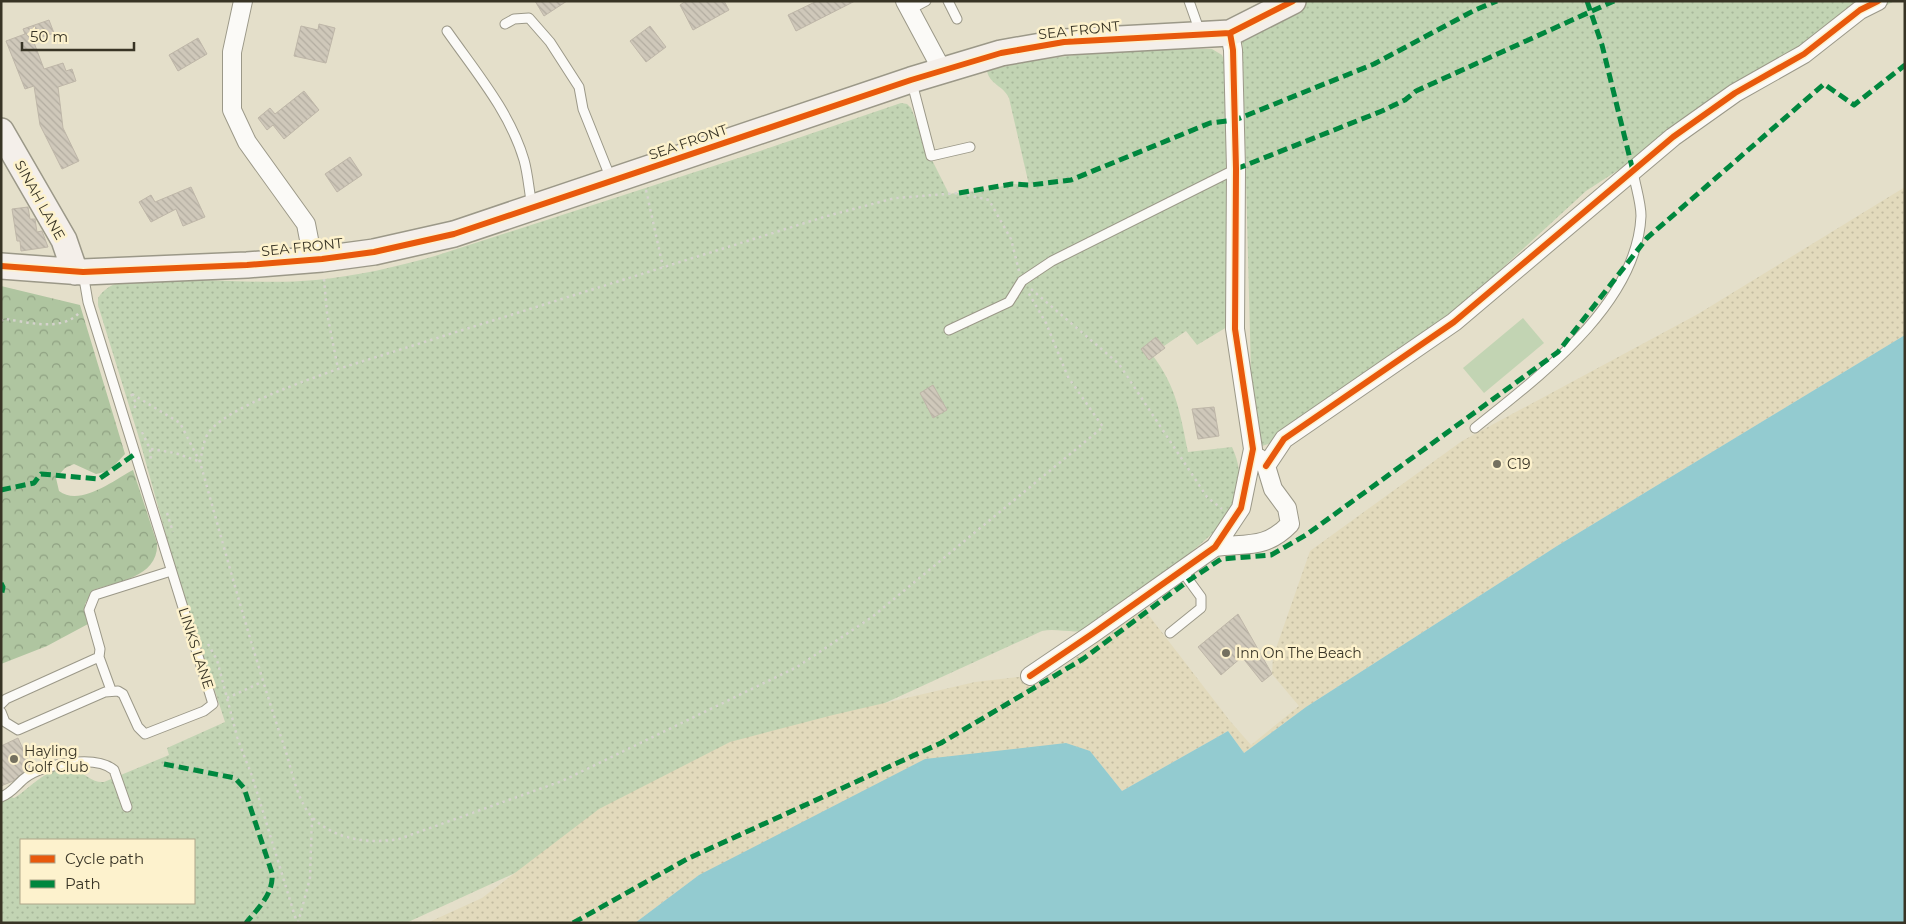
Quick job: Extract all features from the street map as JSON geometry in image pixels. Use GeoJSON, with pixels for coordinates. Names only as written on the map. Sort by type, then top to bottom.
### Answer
{"type":"FeatureCollection","features":[{"type":"Feature","properties":{"kind":"street"},"geometry":{"type":"LineString","coordinates":[[243,1],[232,52],[232,110],[247,142],[306,224],[317,260]]}},
{"type":"Feature","properties":{"kind":"street"},"geometry":{"type":"LineString","coordinates":[[1266,466],[1284,439],[1454,322],[1673,137],[1735,93],[1804,54],[1860,10],[1878,1]]}},
{"type":"Feature","properties":{"kind":"street","name":"SEA FRONT"},"geometry":{"type":"LineString","coordinates":[[1,266],[79,272],[317,260],[374,252],[454,234],[911,80],[1000,53],[1064,42],[1230,33],[1292,2]]}},
{"type":"Feature","properties":{"kind":"street"},"geometry":{"type":"LineString","coordinates":[[907,6],[942,70]]}},
{"type":"Feature","properties":{"kind":"street"},"geometry":{"type":"LineString","coordinates":[[1030,676],[1215,546],[1238,514],[1253,449],[1234,329],[1236,169],[1233,50],[1230,33]]}},
{"type":"Feature","properties":{"kind":"street","name":"SINAH LANE"},"geometry":{"type":"LineString","coordinates":[[1,131],[64,240],[79,272]]}},
{"type":"Feature","properties":{"kind":"street"},"geometry":{"type":"LineString","coordinates":[[1215,546],[1261,544],[1278,536],[1290,524],[1287,508],[1274,489],[1266,466],[1253,449]]}},
{"type":"Feature","properties":{"kind":"street"},"geometry":{"type":"LineString","coordinates":[[1238,514],[1244,528],[1261,544]]}},
{"type":"Feature","properties":{"kind":"lane"},"geometry":{"type":"LineString","coordinates":[[907,6],[926,1]]}},
{"type":"Feature","properties":{"kind":"lane"},"geometry":{"type":"LineString","coordinates":[[948,1],[957,19]]}},
{"type":"Feature","properties":{"kind":"lane"},"geometry":{"type":"LineString","coordinates":[[1189,1],[1200,34]]}},
{"type":"Feature","properties":{"kind":"lane"},"geometry":{"type":"LineString","coordinates":[[505,24],[514,19],[529,18],[550,42],[580,87],[583,109],[612,181]]}},
{"type":"Feature","properties":{"kind":"lane"},"geometry":{"type":"LineString","coordinates":[[448,31],[504,114],[515,135],[524,161],[532,208]]}},
{"type":"Feature","properties":{"kind":"lane"},"geometry":{"type":"LineString","coordinates":[[911,80],[931,156],[970,148]]}},
{"type":"Feature","properties":{"kind":"lane"},"geometry":{"type":"LineString","coordinates":[[949,330],[1009,302],[1022,281],[1052,262],[1236,169]]}},
{"type":"Feature","properties":{"kind":"lane"},"geometry":{"type":"LineString","coordinates":[[1475,428],[1561,357],[1586,329],[1622,280],[1637,242],[1641,214],[1633,171]]}},
{"type":"Feature","properties":{"kind":"lane","name":"LINKS LANE"},"geometry":{"type":"LineString","coordinates":[[79,272],[213,704],[204,711],[146,734],[138,727],[123,694],[111,690]]}},
{"type":"Feature","properties":{"kind":"lane"},"geometry":{"type":"LineString","coordinates":[[1,712],[5,722],[18,730],[111,690],[99,657],[100,648],[89,610],[92,599],[100,592],[171,571]]}},
{"type":"Feature","properties":{"kind":"lane"},"geometry":{"type":"LineString","coordinates":[[1170,633],[1201,608],[1201,597],[1182,571]]}},
{"type":"Feature","properties":{"kind":"lane"},"geometry":{"type":"LineString","coordinates":[[1,704],[6,699],[99,657]]}},
{"type":"Feature","properties":{"kind":"lane"},"geometry":{"type":"LineString","coordinates":[[1,797],[17,787],[25,778],[55,765],[93,761],[114,770],[127,807]]}},
{"type":"Feature","properties":{"kind":"path"},"geometry":{"type":"LineString","coordinates":[[642,171],[663,267]]}},
{"type":"Feature","properties":{"kind":"path"},"geometry":{"type":"LineString","coordinates":[[200,462],[207,434],[226,418],[269,394],[338,369],[827,216],[895,198],[959,193],[989,200],[1011,239],[1022,281],[1046,323],[1068,377],[1103,427],[872,618],[797,667],[562,781],[399,839],[384,842],[350,838],[327,828],[312,818]]}},
{"type":"Feature","properties":{"kind":"path"},"geometry":{"type":"LineString","coordinates":[[317,260],[338,369]]}},
{"type":"Feature","properties":{"kind":"path"},"geometry":{"type":"LineString","coordinates":[[1022,281],[1119,364],[1207,497],[1238,514]]}},
{"type":"Feature","properties":{"kind":"path"},"geometry":{"type":"LineString","coordinates":[[1,321],[5,319],[39,324],[57,324],[74,318],[88,302]]}},
{"type":"Feature","properties":{"kind":"path"},"geometry":{"type":"LineString","coordinates":[[116,392],[131,394],[180,423],[200,462],[262,682],[298,790],[312,818],[310,878],[298,923]]}},
{"type":"Feature","properties":{"kind":"path"},"geometry":{"type":"LineString","coordinates":[[131,394],[136,403],[134,413]]}},
{"type":"Feature","properties":{"kind":"path"},"geometry":{"type":"LineString","coordinates":[[142,431],[150,449],[151,466]]}},
{"type":"Feature","properties":{"kind":"path"},"geometry":{"type":"LineString","coordinates":[[150,449],[175,453],[200,462]]}},
{"type":"Feature","properties":{"kind":"path"},"geometry":{"type":"LineString","coordinates":[[166,511],[175,538]]}},
{"type":"Feature","properties":{"kind":"path"},"geometry":{"type":"LineString","coordinates":[[206,640],[217,660],[238,740],[252,776],[298,923]]}},
{"type":"Feature","properties":{"kind":"path"},"geometry":{"type":"LineString","coordinates":[[227,698],[262,682]]}},
{"type":"Feature","properties":{"kind":"green space"},"geometry":{"type":"Polygon","coordinates":[[[1285,1],[1894,1],[1712,109],[1586,191],[1410,353],[1284,439],[1253,449],[1242,27],[1285,1]]]}},
{"type":"Feature","properties":{"kind":"green space"},"geometry":{"type":"Polygon","coordinates":[[[1145,49],[1212,49],[1222,55],[1228,70],[1227,327],[1197,345],[1186,331],[1164,346],[1157,338],[1146,347],[1164,372],[1175,396],[1188,452],[1232,447],[1239,469],[1239,488],[1233,506],[1223,522],[1194,550],[1088,630],[1042,631],[406,923],[1,923],[1,799],[6,795],[14,798],[43,776],[59,769],[76,770],[93,780],[104,782],[169,755],[167,748],[225,722],[174,564],[139,438],[98,305],[98,298],[110,286],[132,281],[256,282],[316,280],[391,267],[435,256],[760,151],[901,103],[907,104],[911,108],[933,162],[949,194],[985,190],[1012,184],[1029,185],[1009,98],[991,79],[987,71],[1046,59],[1145,49]]]}},
{"type":"Feature","properties":{"kind":"green space"},"geometry":{"type":"Polygon","coordinates":[[[1,286],[80,305],[125,454],[109,471],[96,474],[74,464],[65,468],[56,478],[59,491],[67,495],[87,494],[133,470],[157,543],[156,554],[151,564],[144,571],[125,581],[93,590],[85,604],[88,624],[47,646],[1,664],[1,286]]]}},
{"type":"Feature","properties":{"kind":"green space"},"geometry":{"type":"Polygon","coordinates":[[[1523,318],[1544,343],[1484,393],[1463,368],[1523,318]]]}},
{"type":"Feature","properties":{"kind":"sand"},"geometry":{"type":"Polygon","coordinates":[[[1905,187],[1905,335],[1557,546],[1306,707],[1244,753],[1228,731],[1122,791],[1090,751],[699,875],[635,923],[427,923],[482,898],[599,809],[730,742],[833,715],[975,682],[1054,673],[1144,609],[1230,721],[1251,745],[1299,706],[1272,674],[1273,657],[1310,551],[1462,441],[1698,314],[1905,187]]]}},
{"type":"Feature","properties":{"kind":"water"},"geometry":{"type":"Polygon","coordinates":[[[1905,335],[1905,923],[635,923],[699,875],[925,759],[1066,743],[1090,751],[1122,791],[1228,731],[1244,753],[1306,707],[1557,546],[1905,335]]]}},
{"type":"Feature","properties":{"kind":"building"},"geometry":{"type":"Polygon","coordinates":[[[535,1],[567,1],[544,16],[535,1]]]}},
{"type":"Feature","properties":{"kind":"building"},"geometry":{"type":"Polygon","coordinates":[[[686,1],[724,1],[729,10],[693,30],[680,5],[686,1]]]}},
{"type":"Feature","properties":{"kind":"building"},"geometry":{"type":"Polygon","coordinates":[[[817,1],[855,1],[796,31],[788,15],[817,1]]]}},
{"type":"Feature","properties":{"kind":"building"},"geometry":{"type":"Polygon","coordinates":[[[49,20],[54,33],[33,40],[44,69],[63,63],[66,71],[72,69],[76,81],[58,87],[63,128],[79,161],[62,169],[40,125],[34,86],[25,89],[6,41],[25,34],[23,29],[49,20]]]}},
{"type":"Feature","properties":{"kind":"building"},"geometry":{"type":"Polygon","coordinates":[[[319,24],[335,28],[326,63],[294,56],[301,26],[318,30],[319,24]]]}},
{"type":"Feature","properties":{"kind":"building"},"geometry":{"type":"Polygon","coordinates":[[[650,26],[666,47],[646,62],[630,41],[650,26]]]}},
{"type":"Feature","properties":{"kind":"building"},"geometry":{"type":"Polygon","coordinates":[[[198,38],[207,54],[178,71],[169,55],[198,38]]]}},
{"type":"Feature","properties":{"kind":"building"},"geometry":{"type":"Polygon","coordinates":[[[304,91],[319,110],[284,139],[273,125],[267,130],[258,118],[270,108],[275,114],[304,91]]]}},
{"type":"Feature","properties":{"kind":"building"},"geometry":{"type":"Polygon","coordinates":[[[350,157],[362,175],[337,192],[325,174],[350,157]]]}},
{"type":"Feature","properties":{"kind":"building"},"geometry":{"type":"Polygon","coordinates":[[[191,187],[205,217],[183,226],[176,209],[151,222],[139,202],[151,195],[155,202],[191,187]]]}},
{"type":"Feature","properties":{"kind":"building"},"geometry":{"type":"Polygon","coordinates":[[[28,207],[30,219],[35,219],[37,232],[42,231],[48,247],[21,251],[20,241],[17,241],[12,209],[28,207]]]}},
{"type":"Feature","properties":{"kind":"building"},"geometry":{"type":"Polygon","coordinates":[[[1156,337],[1165,348],[1149,360],[1141,349],[1156,337]]]}},
{"type":"Feature","properties":{"kind":"building"},"geometry":{"type":"Polygon","coordinates":[[[933,385],[947,410],[933,418],[920,393],[933,385]]]}},
{"type":"Feature","properties":{"kind":"building"},"geometry":{"type":"Polygon","coordinates":[[[1214,407],[1219,436],[1198,439],[1192,409],[1214,407]]]}},
{"type":"Feature","properties":{"kind":"building"},"geometry":{"type":"Polygon","coordinates":[[[1238,614],[1272,674],[1262,682],[1242,657],[1221,675],[1198,647],[1238,614]]]}},
{"type":"Feature","properties":{"kind":"building","name":"Hayling Golf Club"},"geometry":{"type":"Polygon","coordinates":[[[18,738],[31,767],[13,781],[1,786],[1,746],[18,738]]]}},
{"type":"Feature","properties":{"kind":"marked path"},"geometry":{"type":"LineString","coordinates":[[959,193],[1012,184],[1030,185],[1071,180],[1210,123],[1235,120],[1374,64],[1475,10],[1497,1]]}},
{"type":"Feature","properties":{"kind":"marked path"},"geometry":{"type":"LineString","coordinates":[[1587,1],[1602,45],[1633,171]]}},
{"type":"Feature","properties":{"kind":"marked path"},"geometry":{"type":"LineString","coordinates":[[1236,169],[1382,111],[1405,100],[1416,91],[1614,1]]}},
{"type":"Feature","properties":{"kind":"marked path"},"geometry":{"type":"LineString","coordinates":[[573,923],[687,859],[941,743],[1083,659],[1188,581],[1221,559],[1271,555],[1306,535],[1558,352],[1647,238],[1824,84],[1854,105],[1905,65]]}},
{"type":"Feature","properties":{"kind":"marked path"},"geometry":{"type":"LineString","coordinates":[[1,490],[34,483],[41,474],[99,479],[135,454]]}},
{"type":"Feature","properties":{"kind":"marked path"},"geometry":{"type":"LineString","coordinates":[[1,583],[3,587],[1,597]]}},
{"type":"Feature","properties":{"kind":"marked path"},"geometry":{"type":"LineString","coordinates":[[164,764],[235,778],[244,788],[272,873],[268,894],[246,923]]}},
{"type":"Feature","properties":{"kind":"cycle path"},"geometry":{"type":"LineString","coordinates":[[1,266],[83,272],[247,265],[322,259],[374,252],[454,234],[911,80],[1001,53],[1064,42],[1230,33],[1293,1]]}},
{"type":"Feature","properties":{"kind":"cycle path"},"geometry":{"type":"LineString","coordinates":[[1266,466],[1284,439],[1454,322],[1673,137],[1735,93],[1804,54],[1860,10],[1878,1]]}},
{"type":"Feature","properties":{"kind":"cycle path"},"geometry":{"type":"LineString","coordinates":[[1030,676],[1215,547],[1241,508],[1253,449],[1235,329],[1236,169],[1233,50],[1230,33]]}},
{"type":"Feature","properties":{"kind":"place","name":"C19"},"geometry":{"type":"Point","coordinates":[1497,464]}},
{"type":"Feature","properties":{"kind":"place","name":"Inn On The Beach"},"geometry":{"type":"Point","coordinates":[1226,653]}},
{"type":"Feature","properties":{"kind":"place","name":"Hayling Golf Club"},"geometry":{"type":"Point","coordinates":[14,759]}}]}
